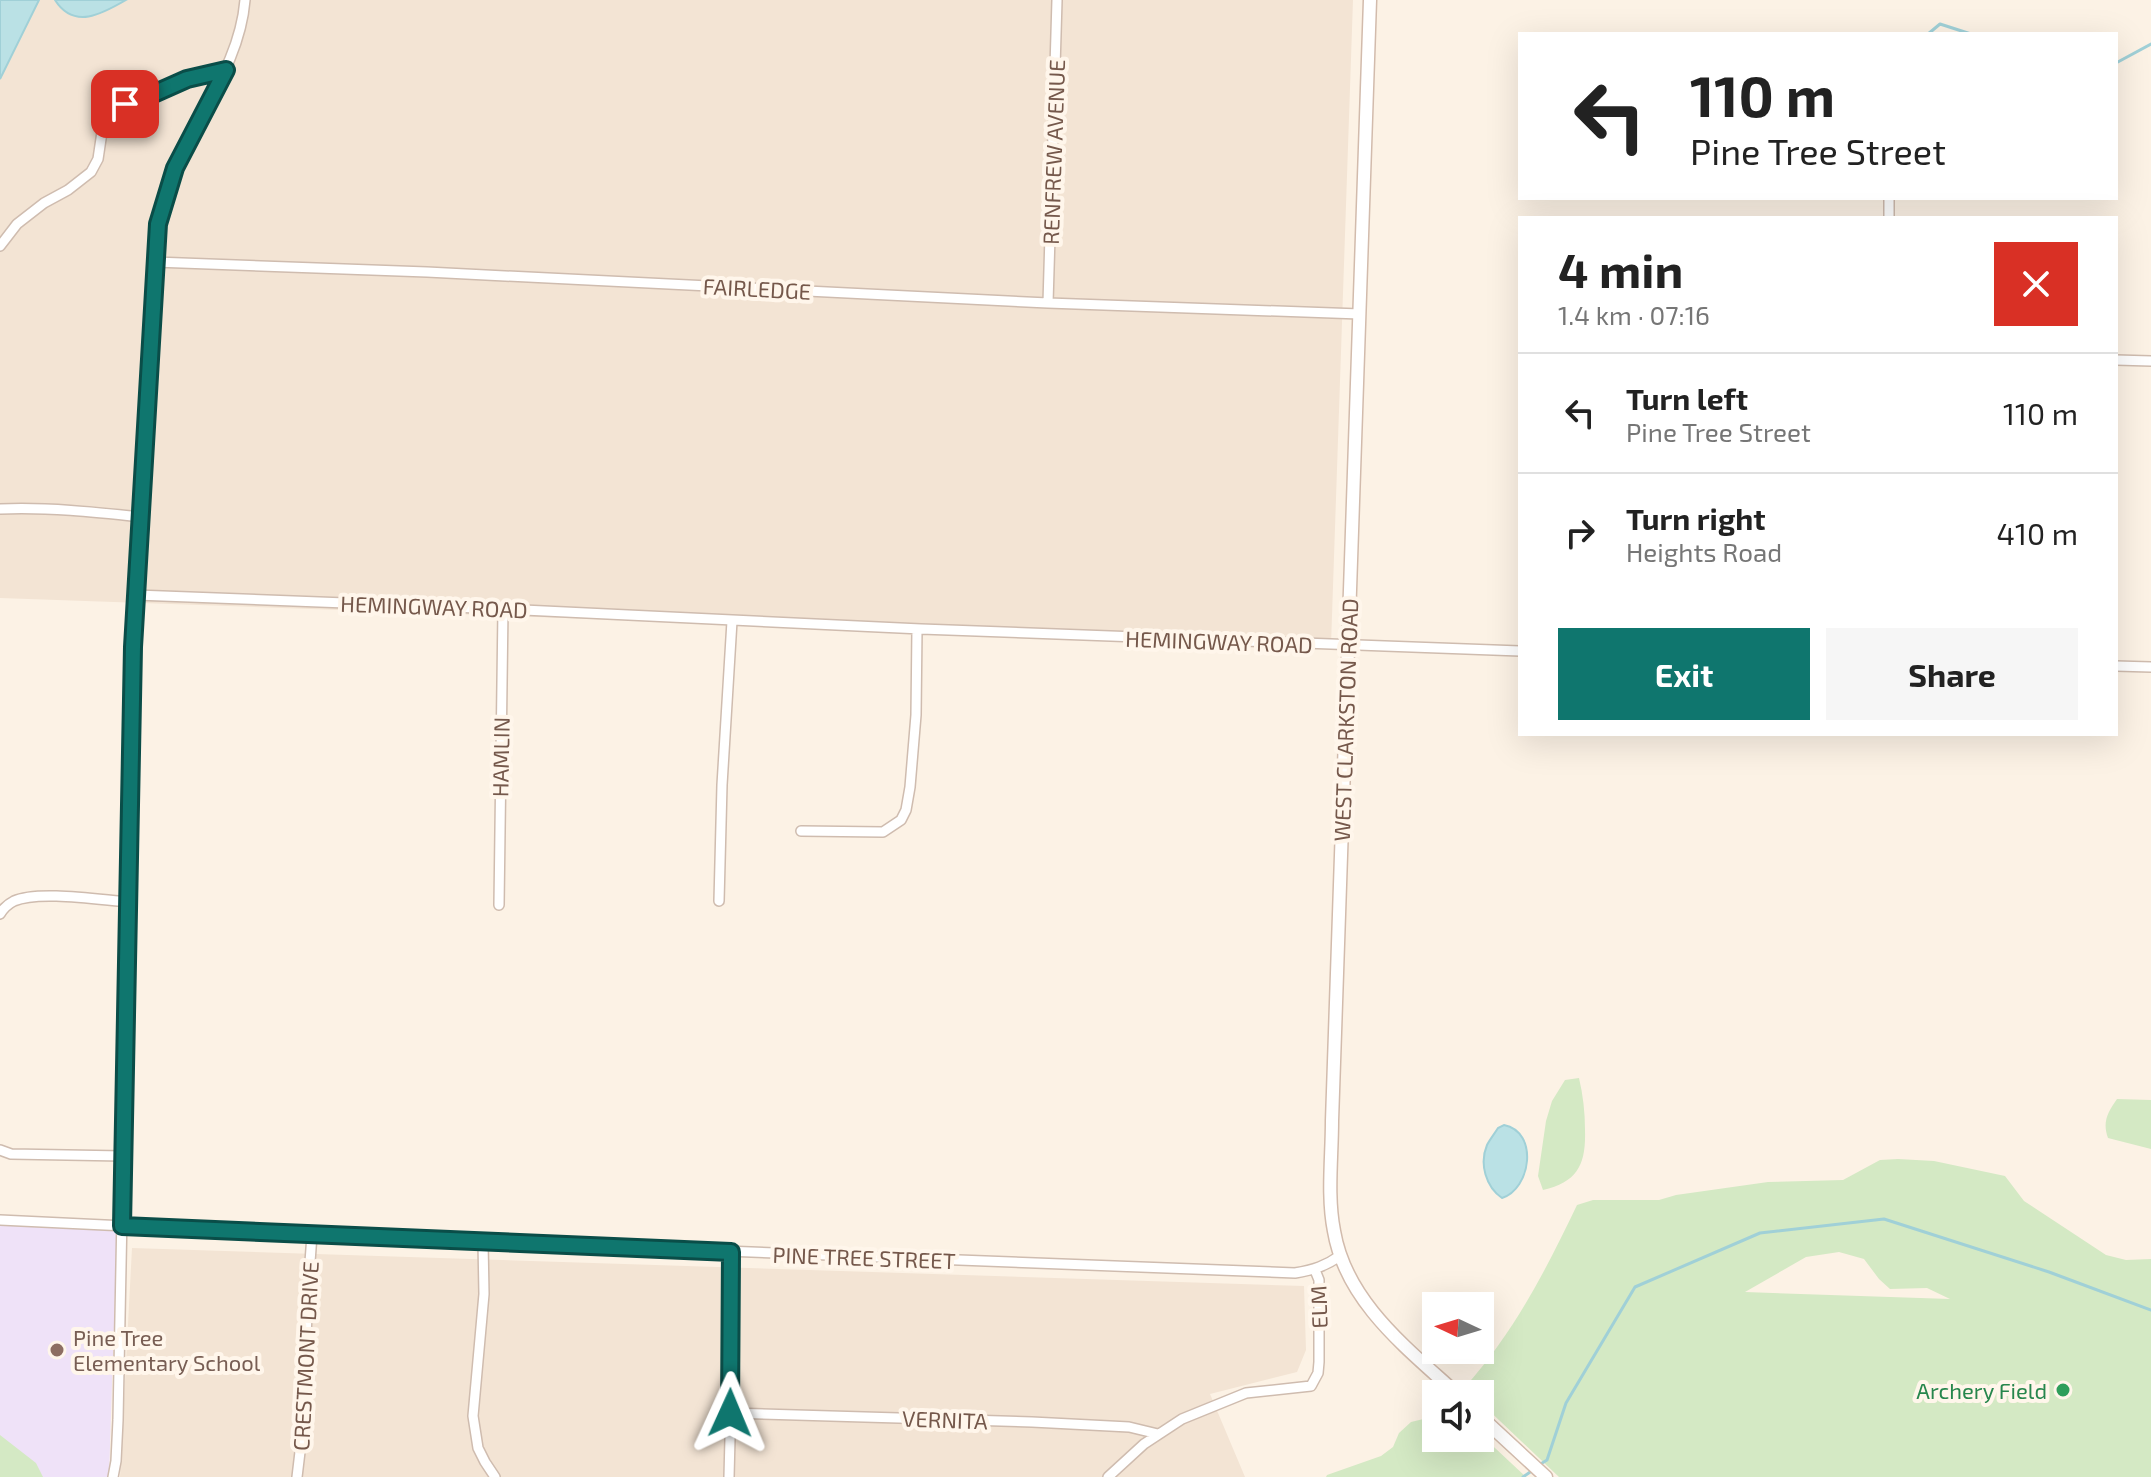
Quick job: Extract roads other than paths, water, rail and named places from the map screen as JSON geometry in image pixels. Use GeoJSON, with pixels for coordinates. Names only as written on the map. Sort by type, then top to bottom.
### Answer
{"type":"FeatureCollection","features":[{"type":"Feature","properties":{"kind":"main road","name":"WEST CLARKSTON ROAD"},"geometry":{"type":"LineString","coordinates":[[1370,0],[1331,1187],[1333,1231],[1345,1271],[1375,1315],[1442,1380]]}},
{"type":"Feature","properties":{"kind":"main road"},"geometry":{"type":"LineString","coordinates":[[1494,1429],[1546,1477]]}},
{"type":"Feature","properties":{"kind":"street"},"geometry":{"type":"LineString","coordinates":[[113,1477],[118,1420],[133,647],[158,224],[175,168],[226,70],[236,43],[245,0]]}},
{"type":"Feature","properties":{"kind":"street","name":"RENFREW AVENUE"},"geometry":{"type":"LineString","coordinates":[[1048,303],[1057,0]]}},
{"type":"Feature","properties":{"kind":"street"},"geometry":{"type":"LineString","coordinates":[[0,246],[17,224],[91,172],[98,159],[102,132],[110,115],[125,104],[187,79],[226,70]]}},
{"type":"Feature","properties":{"kind":"street","name":"FAIRLEDGE"},"geometry":{"type":"LineString","coordinates":[[155,262],[1048,303],[1360,314]]}},
{"type":"Feature","properties":{"kind":"street"},"geometry":{"type":"LineString","coordinates":[[2118,360],[2151,361]]}},
{"type":"Feature","properties":{"kind":"street"},"geometry":{"type":"LineString","coordinates":[[0,509],[141,517]]}},
{"type":"Feature","properties":{"kind":"street","name":"HEMINGWAY ROAD"},"geometry":{"type":"LineString","coordinates":[[136,595],[1518,651]]}},
{"type":"Feature","properties":{"kind":"street","name":"HAMLIN"},"geometry":{"type":"LineString","coordinates":[[499,905],[503,609]]}},
{"type":"Feature","properties":{"kind":"street"},"geometry":{"type":"LineString","coordinates":[[719,901],[732,621]]}},
{"type":"Feature","properties":{"kind":"street"},"geometry":{"type":"LineString","coordinates":[[801,831],[883,832],[901,820],[910,787],[916,715],[917,629]]}},
{"type":"Feature","properties":{"kind":"street"},"geometry":{"type":"LineString","coordinates":[[2118,666],[2151,667]]}},
{"type":"Feature","properties":{"kind":"street"},"geometry":{"type":"LineString","coordinates":[[0,914],[14,901],[31,897],[129,902]]}},
{"type":"Feature","properties":{"kind":"street"},"geometry":{"type":"LineString","coordinates":[[0,1150],[11,1154],[123,1156]]}},
{"type":"Feature","properties":{"kind":"street","name":"PINE TREE STREET"},"geometry":{"type":"LineString","coordinates":[[0,1220],[1295,1273],[1315,1270],[1341,1255]]}},
{"type":"Feature","properties":{"kind":"street","name":"CRESTMONT DRIVE"},"geometry":{"type":"LineString","coordinates":[[297,1477],[312,1235]]}},
{"type":"Feature","properties":{"kind":"street"},"geometry":{"type":"LineString","coordinates":[[483,1242],[484,1294],[473,1416],[478,1448],[495,1477]]}},
{"type":"Feature","properties":{"kind":"street"},"geometry":{"type":"LineString","coordinates":[[729,1477],[731,1252]]}},
{"type":"Feature","properties":{"kind":"street","name":"ELM"},"geometry":{"type":"LineString","coordinates":[[1158,1434],[1182,1419],[1246,1393],[1311,1386],[1318,1373],[1319,1345],[1319,1280],[1315,1270]]}},
{"type":"Feature","properties":{"kind":"street","name":"VERNITA"},"geometry":{"type":"LineString","coordinates":[[730,1413],[1032,1422],[1129,1427],[1158,1434]]}},
{"type":"Feature","properties":{"kind":"street"},"geometry":{"type":"LineString","coordinates":[[1108,1477],[1158,1434]]}},
{"type":"Feature","properties":{"kind":"water"},"geometry":{"type":"Polygon","coordinates":[[[0,0],[39,0],[0,79],[0,0]]]}},
{"type":"Feature","properties":{"kind":"water"},"geometry":{"type":"Polygon","coordinates":[[[55,0],[126,0],[98,14],[79,17],[71,15],[55,0]]]}},
{"type":"Feature","properties":{"kind":"water"},"geometry":{"type":"Polygon","coordinates":[[[1504,1125],[1523,1138],[1527,1161],[1519,1184],[1512,1193],[1502,1198],[1488,1181],[1484,1160],[1488,1143],[1498,1128],[1504,1125]]]}},
{"type":"Feature","properties":{"kind":"waterway"},"geometry":{"type":"LineString","coordinates":[[1930,32],[1940,24],[1965,32]]}},
{"type":"Feature","properties":{"kind":"waterway"},"geometry":{"type":"LineString","coordinates":[[2118,62],[2151,44]]}},
{"type":"Feature","properties":{"kind":"waterway"},"geometry":{"type":"LineString","coordinates":[[1539,1465],[1547,1460],[1566,1403],[1635,1287],[1760,1233],[1884,1219],[2049,1272],[2151,1310]]}},
{"type":"Feature","properties":{"kind":"waterway"},"geometry":{"type":"LineString","coordinates":[[1523,1477],[1533,1470]]}},
{"type":"Feature","properties":{"kind":"place","name":"Pine Tree Elementary School"},"geometry":{"type":"Point","coordinates":[57,1350]}},
{"type":"Feature","properties":{"kind":"place","name":"Archery Field"},"geometry":{"type":"Point","coordinates":[2063,1390]}}]}
